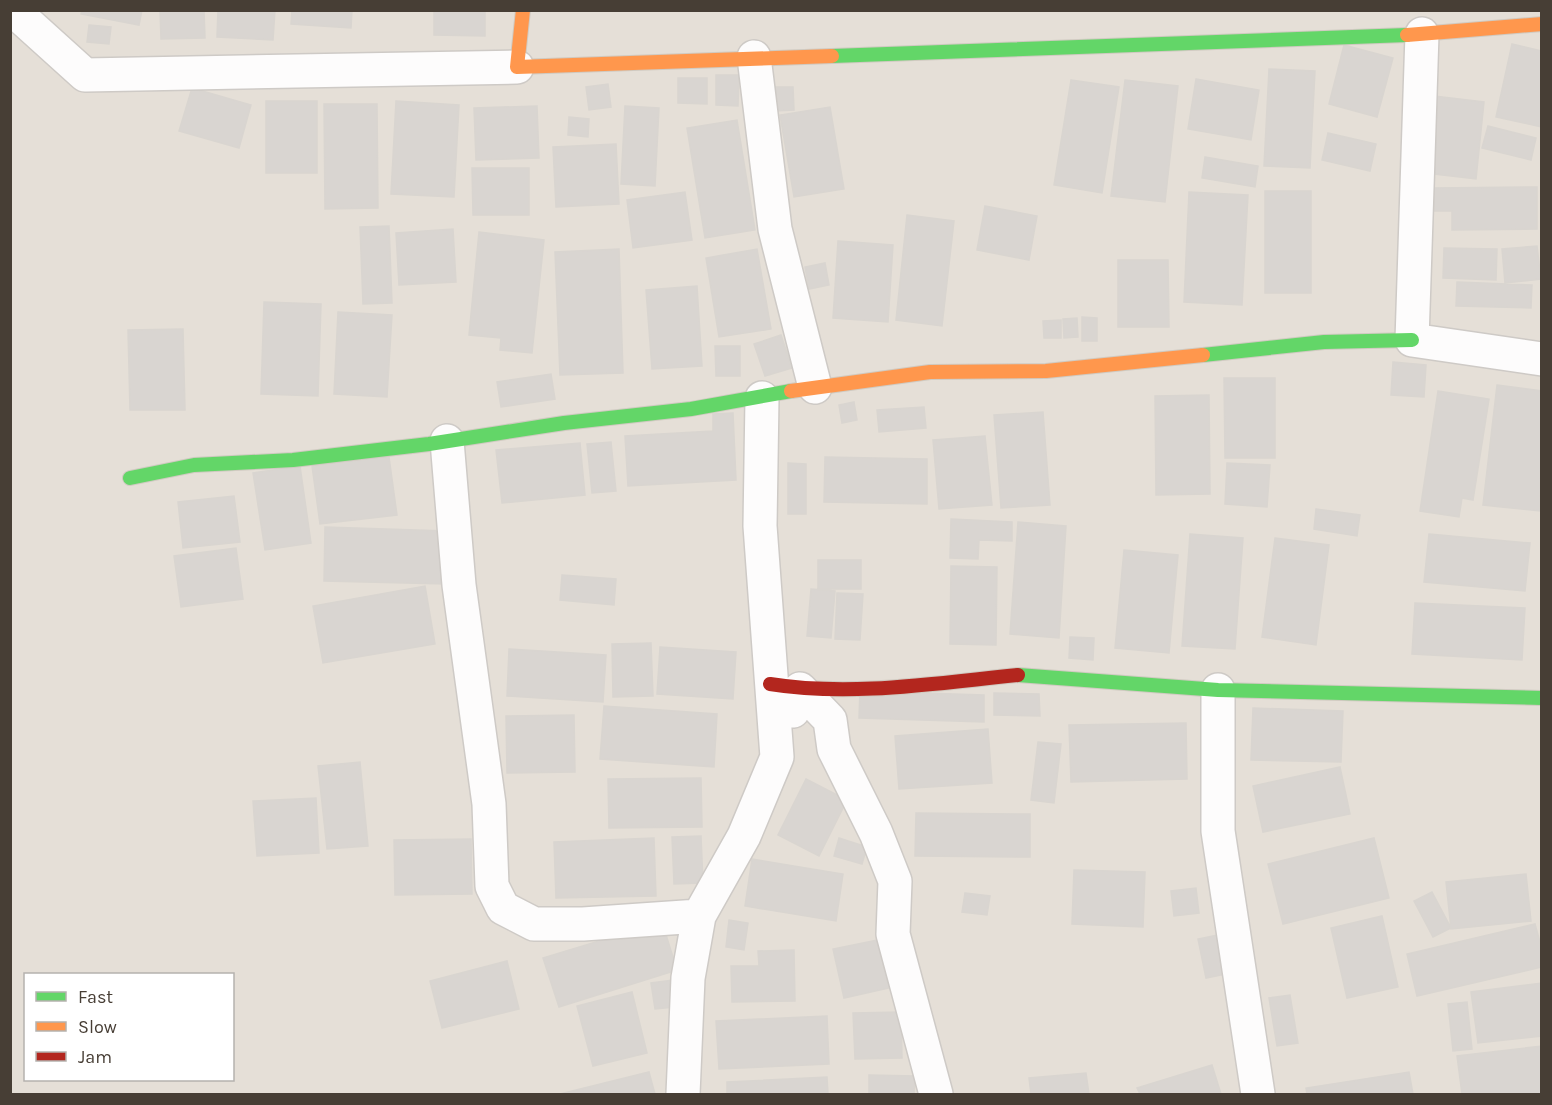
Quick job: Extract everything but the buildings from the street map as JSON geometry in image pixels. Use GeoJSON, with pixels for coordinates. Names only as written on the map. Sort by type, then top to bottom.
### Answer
{"type":"FeatureCollection","features":[{"type":"Feature","properties":{"kind":"street"},"geometry":{"type":"LineString","coordinates":[[13,10],[85,75],[517,67],[1422,34],[1542,24]]}},
{"type":"Feature","properties":{"kind":"street"},"geometry":{"type":"LineString","coordinates":[[517,67],[523,10]]}},
{"type":"Feature","properties":{"kind":"street"},"geometry":{"type":"LineString","coordinates":[[1412,340],[1422,34]]}},
{"type":"Feature","properties":{"kind":"street"},"geometry":{"type":"LineString","coordinates":[[754,57],[775,229],[815,387]]}},
{"type":"Feature","properties":{"kind":"street"},"geometry":{"type":"LineString","coordinates":[[130,478],[194,465],[293,460],[447,441],[564,423],[762,398],[815,387],[930,372],[1046,371],[1324,342],[1412,340],[1542,359]]}},
{"type":"Feature","properties":{"kind":"street"},"geometry":{"type":"LineString","coordinates":[[683,1095],[688,978],[699,916],[744,836],[777,757],[785,687],[760,526],[762,398]]}},
{"type":"Feature","properties":{"kind":"street"},"geometry":{"type":"LineString","coordinates":[[447,441],[459,585],[489,804],[492,886],[503,908],[534,924],[583,924],[699,916]]}},
{"type":"Feature","properties":{"kind":"street"},"geometry":{"type":"LineString","coordinates":[[785,687],[909,686],[1023,674],[1130,685],[1218,690],[1542,698]]}},
{"type":"Feature","properties":{"kind":"street"},"geometry":{"type":"LineString","coordinates":[[785,687],[830,720],[834,749],[876,833],[895,881],[893,934],[936,1095]]}},
{"type":"Feature","properties":{"kind":"street"},"geometry":{"type":"LineString","coordinates":[[1218,690],[1218,831],[1258,1095]]}},
{"type":"Feature","properties":{"kind":"shaded area"},"geometry":{"type":"Polygon","coordinates":[[[10,11],[1541,11],[1541,1094],[11,1094],[10,11]]]}},
{"type":"Feature","properties":{"kind":"traffic: fast"},"geometry":{"type":"LineString","coordinates":[[832,56],[1407,35]]}},
{"type":"Feature","properties":{"kind":"traffic: fast"},"geometry":{"type":"LineString","coordinates":[[1203,355],[1324,342],[1412,340]]}},
{"type":"Feature","properties":{"kind":"traffic: fast"},"geometry":{"type":"LineString","coordinates":[[130,478],[194,465],[293,460],[429,444],[564,423],[691,409],[791,391]]}},
{"type":"Feature","properties":{"kind":"traffic: fast"},"geometry":{"type":"LineString","coordinates":[[1018,675],[1218,690],[1542,698]]}},
{"type":"Feature","properties":{"kind":"traffic: slow"},"geometry":{"type":"LineString","coordinates":[[523,10],[517,67],[832,56]]}},
{"type":"Feature","properties":{"kind":"traffic: slow"},"geometry":{"type":"LineString","coordinates":[[1407,35],[1542,24]]}},
{"type":"Feature","properties":{"kind":"traffic: slow"},"geometry":{"type":"LineString","coordinates":[[791,391],[930,372],[1046,371],[1203,355]]}},
{"type":"Feature","properties":{"kind":"traffic: jam"},"geometry":{"type":"LineString","coordinates":[[770,684],[801,688],[863,689],[1018,675]]}}]}
